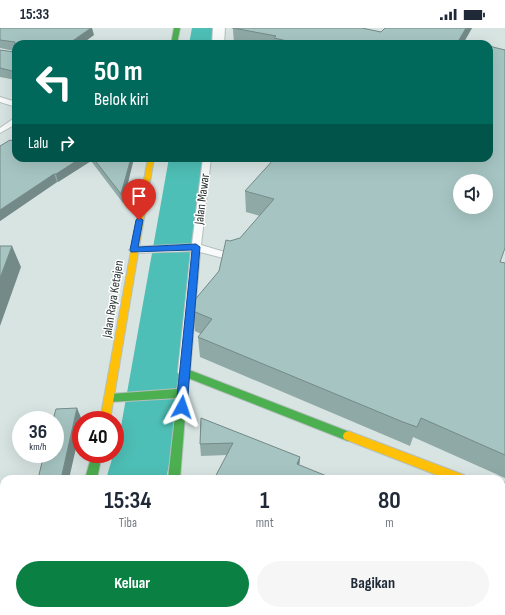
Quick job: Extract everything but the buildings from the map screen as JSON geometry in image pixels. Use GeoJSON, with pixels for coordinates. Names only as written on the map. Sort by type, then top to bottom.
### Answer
{"type":"FeatureCollection","features":[{"type":"Feature","properties":{"kind":"street"},"geometry":{"type":"LineString","coordinates":[[175,40],[177,28]]}},
{"type":"Feature","properties":{"kind":"street"},"geometry":{"type":"LineString","coordinates":[[218,40],[219,28]]}},
{"type":"Feature","properties":{"kind":"street","name":"Jalan Raya Ketajen"},"geometry":{"type":"LineString","coordinates":[[107,411],[150,162]]}},
{"type":"Feature","properties":{"kind":"street"},"geometry":{"type":"LineString","coordinates":[[184,372],[450,475]]}},
{"type":"Feature","properties":{"kind":"street","name":"Jalan Mawar"},"geometry":{"type":"LineString","coordinates":[[174,475],[184,372]]}},
{"type":"Feature","properties":{"kind":"street"},"geometry":{"type":"LineString","coordinates":[[110,398],[183,393]]}},
{"type":"Feature","properties":{"kind":"street"},"geometry":{"type":"LineString","coordinates":[[92,475],[95,463]]}},
{"type":"Feature","properties":{"kind":"lane"},"geometry":{"type":"LineString","coordinates":[[0,100],[12,104]]}},
{"type":"Feature","properties":{"kind":"lane"},"geometry":{"type":"LineString","coordinates":[[0,131],[12,124]]}},
{"type":"Feature","properties":{"kind":"lane","name":"Jalan Mawar"},"geometry":{"type":"LineString","coordinates":[[184,372],[191,247],[206,162]]}},
{"type":"Feature","properties":{"kind":"lane"},"geometry":{"type":"LineString","coordinates":[[134,250],[191,247],[231,257]]}},
{"type":"Feature","properties":{"kind":"waterway"},"geometry":{"type":"LineString","coordinates":[[204,40],[206,28]]}},
{"type":"Feature","properties":{"kind":"waterway"},"geometry":{"type":"LineString","coordinates":[[137,475],[148,432],[186,162]]}},
{"type":"Feature","properties":{"kind":"traffic: fast"},"geometry":{"type":"LineString","coordinates":[[175,40],[177,28]]}},
{"type":"Feature","properties":{"kind":"traffic: fast"},"geometry":{"type":"LineString","coordinates":[[174,475],[184,372],[348,436]]}},
{"type":"Feature","properties":{"kind":"traffic: fast"},"geometry":{"type":"LineString","coordinates":[[110,398],[183,393]]}},
{"type":"Feature","properties":{"kind":"traffic: fast"},"geometry":{"type":"LineString","coordinates":[[92,475],[95,463]]}},
{"type":"Feature","properties":{"kind":"traffic: slow"},"geometry":{"type":"LineString","coordinates":[[107,411],[150,162]]}},
{"type":"Feature","properties":{"kind":"traffic: slow"},"geometry":{"type":"LineString","coordinates":[[348,436],[450,475]]}},
{"type":"Feature","properties":{"kind":"route"},"geometry":{"type":"LineString","coordinates":[[139,220],[134,250],[196,247],[182,407]]}}]}
